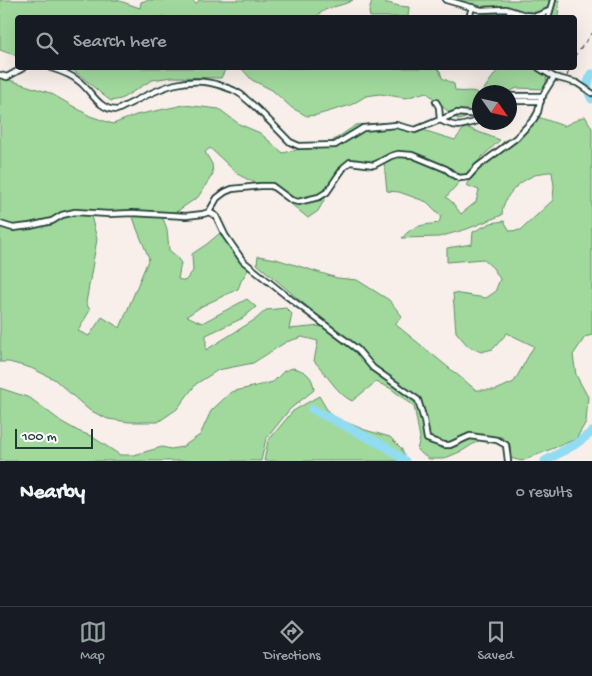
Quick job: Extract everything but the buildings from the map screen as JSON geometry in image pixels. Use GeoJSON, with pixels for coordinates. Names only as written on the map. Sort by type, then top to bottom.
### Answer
{"type":"FeatureCollection","features":[{"type":"Feature","properties":{"kind":"street"},"geometry":{"type":"LineString","coordinates":[[446,0],[481,10],[506,9],[526,15]]}},
{"type":"Feature","properties":{"kind":"street"},"geometry":{"type":"LineString","coordinates":[[548,15],[553,1]]}},
{"type":"Feature","properties":{"kind":"street"},"geometry":{"type":"LineString","coordinates":[[470,15],[472,8]]}},
{"type":"Feature","properties":{"kind":"street"},"geometry":{"type":"LineString","coordinates":[[539,15],[549,11]]}},
{"type":"Feature","properties":{"kind":"street"},"geometry":{"type":"LineString","coordinates":[[0,75],[7,77],[19,70]]}},
{"type":"Feature","properties":{"kind":"street"},"geometry":{"type":"LineString","coordinates":[[55,70],[79,81],[103,108],[110,110],[117,110],[161,89],[184,81],[210,82],[234,90],[246,98],[290,142],[299,146],[334,145],[363,128],[396,125],[414,130],[457,113],[472,114]]}},
{"type":"Feature","properties":{"kind":"street"},"geometry":{"type":"LineString","coordinates":[[542,70],[554,77],[566,79],[592,93]]}},
{"type":"Feature","properties":{"kind":"street"},"geometry":{"type":"LineString","coordinates":[[209,212],[217,198],[232,189],[272,186],[291,200],[298,202],[319,197],[327,192],[344,167],[350,162],[374,166],[390,156],[398,154],[412,155],[423,159],[460,178],[468,177],[476,167],[516,138],[534,119],[543,96],[554,77]]}},
{"type":"Feature","properties":{"kind":"street"},"geometry":{"type":"LineString","coordinates":[[517,96],[543,96]]}},
{"type":"Feature","properties":{"kind":"street"},"geometry":{"type":"LineString","coordinates":[[517,101],[541,101]]}},
{"type":"Feature","properties":{"kind":"street"},"geometry":{"type":"LineString","coordinates":[[436,102],[439,107],[440,120]]}},
{"type":"Feature","properties":{"kind":"street"},"geometry":{"type":"LineString","coordinates":[[440,120],[450,126],[461,126],[472,123]]}},
{"type":"Feature","properties":{"kind":"street"},"geometry":{"type":"LineString","coordinates":[[0,224],[13,228],[30,226],[52,221],[62,215],[75,212],[109,214],[134,212],[186,216],[209,212],[216,216],[243,260],[284,294],[357,349],[373,368],[418,400],[428,439],[444,445],[470,436],[497,440],[506,445],[508,461]]}},
{"type":"Feature","properties":{"kind":"path"},"geometry":{"type":"LineString","coordinates":[[577,53],[592,33]]}},
{"type":"Feature","properties":{"kind":"path"},"geometry":{"type":"LineString","coordinates":[[566,79],[569,70]]}},
{"type":"Feature","properties":{"kind":"green space"},"geometry":{"type":"Polygon","coordinates":[[[0,0],[117,0],[140,8],[141,2],[147,0],[192,0],[196,4],[199,0],[353,0],[324,10],[318,15],[15,15],[15,55],[0,50],[0,0]]]}},
{"type":"Feature","properties":{"kind":"green space"},"geometry":{"type":"Polygon","coordinates":[[[372,0],[383,0],[384,2],[409,7],[408,15],[370,15],[372,0]]]}},
{"type":"Feature","properties":{"kind":"green space"},"geometry":{"type":"Polygon","coordinates":[[[448,0],[559,0],[558,15],[482,14],[472,6],[448,0]]]}},
{"type":"Feature","properties":{"kind":"green space"},"geometry":{"type":"Polygon","coordinates":[[[72,70],[225,70],[221,78],[172,77],[152,80],[121,99],[111,101],[72,70]]]}},
{"type":"Feature","properties":{"kind":"green space"},"geometry":{"type":"Polygon","coordinates":[[[243,70],[439,70],[442,78],[454,84],[455,90],[472,91],[472,115],[459,120],[426,92],[406,98],[380,94],[366,96],[351,105],[307,116],[292,108],[272,90],[252,80],[243,70]]]}},
{"type":"Feature","properties":{"kind":"green space"},"geometry":{"type":"Polygon","coordinates":[[[499,70],[548,70],[545,89],[517,88],[517,85],[487,85],[499,70]]]}},
{"type":"Feature","properties":{"kind":"green space"},"geometry":{"type":"Polygon","coordinates":[[[0,77],[50,93],[90,116],[113,124],[136,115],[184,105],[219,109],[239,124],[260,133],[283,153],[331,142],[356,125],[397,122],[455,140],[465,127],[500,140],[446,197],[461,214],[476,202],[479,190],[466,185],[505,140],[516,136],[538,117],[564,126],[585,116],[592,128],[592,335],[585,337],[573,355],[576,375],[588,397],[586,422],[576,439],[522,461],[510,458],[510,444],[502,437],[486,436],[462,451],[443,459],[429,459],[417,450],[420,438],[414,406],[390,388],[376,382],[352,401],[346,398],[314,361],[318,341],[302,337],[286,342],[253,363],[218,370],[196,384],[177,409],[158,422],[129,422],[108,419],[89,410],[54,379],[31,368],[9,362],[0,362],[0,77]],[[210,148],[205,152],[212,164],[213,174],[198,197],[173,214],[162,216],[167,229],[169,250],[181,263],[178,279],[185,281],[193,271],[192,254],[220,233],[231,250],[251,265],[238,289],[202,306],[187,316],[202,323],[247,299],[256,307],[243,318],[206,335],[206,350],[256,319],[266,310],[286,308],[292,314],[289,329],[321,326],[322,319],[257,264],[258,256],[276,259],[337,278],[357,280],[389,300],[402,316],[395,324],[476,390],[496,390],[514,382],[534,346],[507,333],[493,349],[481,352],[468,346],[456,332],[453,293],[486,298],[495,292],[500,279],[493,268],[483,259],[447,262],[447,248],[472,244],[473,232],[491,223],[504,221],[510,231],[521,230],[553,200],[552,172],[535,175],[519,184],[507,198],[502,215],[467,229],[439,237],[402,238],[414,228],[439,223],[441,216],[427,202],[399,192],[387,191],[384,162],[351,164],[318,211],[308,218],[269,186],[253,182],[239,175],[210,148]],[[132,214],[91,216],[97,239],[86,303],[90,310],[78,331],[89,336],[102,317],[120,328],[149,258],[132,214]]]}},
{"type":"Feature","properties":{"kind":"green space"},"geometry":{"type":"Polygon","coordinates":[[[293,368],[308,375],[314,390],[290,409],[266,439],[261,461],[0,461],[0,388],[30,398],[62,422],[91,436],[120,455],[134,455],[162,447],[171,449],[182,447],[200,435],[211,411],[231,392],[273,382],[284,371],[293,368]]]}},
{"type":"Feature","properties":{"kind":"green space"},"geometry":{"type":"Polygon","coordinates":[[[319,396],[329,413],[336,418],[365,430],[390,437],[401,448],[407,461],[264,461],[268,441],[293,411],[319,396]]]}},
{"type":"Feature","properties":{"kind":"waterway"},"geometry":{"type":"LineString","coordinates":[[592,74],[588,87],[592,99]]}},
{"type":"Feature","properties":{"kind":"waterway"},"geometry":{"type":"LineString","coordinates":[[312,409],[388,448],[405,461]]}},
{"type":"Feature","properties":{"kind":"waterway"},"geometry":{"type":"LineString","coordinates":[[545,461],[574,445],[592,432]]}}]}
